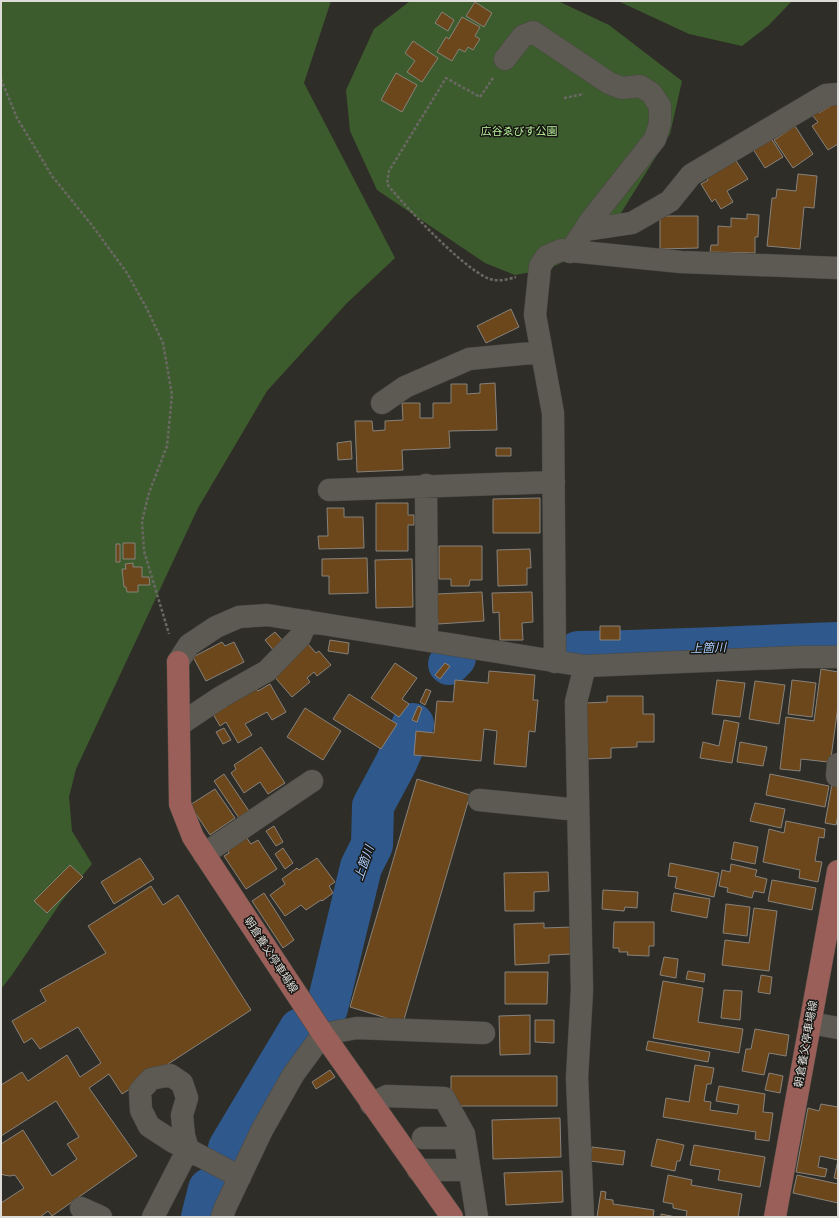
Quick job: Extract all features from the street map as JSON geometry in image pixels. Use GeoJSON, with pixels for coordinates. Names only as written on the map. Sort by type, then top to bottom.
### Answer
{"type":"FeatureCollection","features":[{"type":"Feature","properties":{"kind":"main road","name":"朝倉養父停車場線"},"geometry":{"type":"LineString","coordinates":[[178,662],[180,804],[193,837],[323,1034],[452,1217]]}},
{"type":"Feature","properties":{"kind":"main road","name":"朝倉養父停車場線"},"geometry":{"type":"LineString","coordinates":[[775,1217],[838,871]]}},
{"type":"Feature","properties":{"kind":"street"},"geometry":{"type":"LineString","coordinates":[[505,60],[523,36],[533,32],[609,83],[622,88],[640,86],[651,93],[660,106],[660,123],[655,139],[591,220],[570,252]]}},
{"type":"Feature","properties":{"kind":"street"},"geometry":{"type":"LineString","coordinates":[[585,230],[632,223],[670,201],[691,175],[826,95],[838,94]]}},
{"type":"Feature","properties":{"kind":"street"},"geometry":{"type":"LineString","coordinates":[[555,662],[553,413],[535,315],[540,266],[547,256],[561,250],[681,262],[838,268]]}},
{"type":"Feature","properties":{"kind":"street"},"geometry":{"type":"LineString","coordinates":[[382,403],[405,387],[469,359],[541,352]]}},
{"type":"Feature","properties":{"kind":"street"},"geometry":{"type":"LineString","coordinates":[[329,490],[554,482]]}},
{"type":"Feature","properties":{"kind":"street"},"geometry":{"type":"LineString","coordinates":[[426,486],[427,640]]}},
{"type":"Feature","properties":{"kind":"street"},"geometry":{"type":"LineString","coordinates":[[178,662],[188,645],[216,627],[239,617],[267,615],[585,666],[801,657],[838,657]]}},
{"type":"Feature","properties":{"kind":"street"},"geometry":{"type":"LineString","coordinates":[[179,725],[221,697],[266,670],[300,637],[307,621]]}},
{"type":"Feature","properties":{"kind":"street"},"geometry":{"type":"LineString","coordinates":[[583,1217],[577,1078],[582,990],[576,702],[585,666]]}},
{"type":"Feature","properties":{"kind":"street"},"geometry":{"type":"LineString","coordinates":[[204,854],[312,781]]}},
{"type":"Feature","properties":{"kind":"street"},"geometry":{"type":"LineString","coordinates":[[479,800],[578,810]]}},
{"type":"Feature","properties":{"kind":"street"},"geometry":{"type":"LineString","coordinates":[[810,1023],[838,1028]]}},
{"type":"Feature","properties":{"kind":"street"},"geometry":{"type":"LineString","coordinates":[[222,1217],[262,1130],[293,1076],[323,1034],[357,1028],[484,1033]]}},
{"type":"Feature","properties":{"kind":"street"},"geometry":{"type":"LineString","coordinates":[[371,1104],[387,1096],[444,1098],[464,1134],[477,1217]]}},
{"type":"Feature","properties":{"kind":"street"},"geometry":{"type":"LineString","coordinates":[[423,1138],[464,1138]]}},
{"type":"Feature","properties":{"kind":"street"},"geometry":{"type":"LineString","coordinates":[[153,1217],[188,1149],[240,1177]]}},
{"type":"Feature","properties":{"kind":"street"},"geometry":{"type":"LineString","coordinates":[[418,1170],[469,1170]]}},
{"type":"Feature","properties":{"kind":"street"},"geometry":{"type":"LineString","coordinates":[[81,1208],[101,1217]]}},
{"type":"Feature","properties":{"kind":"path"},"geometry":{"type":"LineString","coordinates":[[505,60],[480,97],[446,78],[389,171],[387,184],[404,204],[450,251],[478,274],[494,280],[513,278],[540,266]]}},
{"type":"Feature","properties":{"kind":"path"},"geometry":{"type":"LineString","coordinates":[[1,79],[17,118],[52,176],[91,224],[127,273],[147,309],[163,343],[172,395],[167,446],[150,493],[142,521],[144,551],[178,662]]}},
{"type":"Feature","properties":{"kind":"green space"},"geometry":{"type":"Polygon","coordinates":[[[1,1],[331,1],[304,83],[395,258],[347,303],[267,391],[198,508],[76,769],[69,797],[72,831],[92,864],[61,902],[1,989],[1,1]]]}},
{"type":"Feature","properties":{"kind":"green space","name":"広谷ゑびす公園"},"geometry":{"type":"Polygon","coordinates":[[[410,1],[558,1],[609,25],[682,81],[670,134],[616,221],[589,241],[572,258],[548,269],[515,275],[485,263],[377,190],[350,131],[346,90],[374,29],[410,1]]]}},
{"type":"Feature","properties":{"kind":"green space"},"geometry":{"type":"Polygon","coordinates":[[[618,1],[792,1],[769,25],[742,46],[689,34],[618,1]]]}},
{"type":"Feature","properties":{"kind":"building"},"geometry":{"type":"Polygon","coordinates":[[[475,2],[492,13],[484,27],[466,16],[475,2]]]}},
{"type":"Feature","properties":{"kind":"building"},"geometry":{"type":"Polygon","coordinates":[[[442,12],[454,20],[448,31],[435,23],[442,12]]]}},
{"type":"Feature","properties":{"kind":"building"},"geometry":{"type":"Polygon","coordinates":[[[462,17],[480,27],[475,36],[480,39],[473,50],[468,47],[465,52],[459,49],[452,61],[437,52],[446,37],[449,39],[462,17]]]}},
{"type":"Feature","properties":{"kind":"building"},"geometry":{"type":"Polygon","coordinates":[[[413,41],[438,58],[422,82],[407,72],[415,61],[405,53],[413,41]]]}},
{"type":"Feature","properties":{"kind":"building"},"geometry":{"type":"Polygon","coordinates":[[[396,73],[417,85],[402,112],[381,100],[396,73]]]}},
{"type":"Feature","properties":{"kind":"building"},"geometry":{"type":"Polygon","coordinates":[[[838,101],[838,144],[828,150],[812,126],[818,122],[812,115],[814,105],[819,113],[838,101]]]}},
{"type":"Feature","properties":{"kind":"building"},"geometry":{"type":"Polygon","coordinates":[[[795,126],[813,154],[793,168],[774,140],[795,126]]]}},
{"type":"Feature","properties":{"kind":"building"},"geometry":{"type":"Polygon","coordinates":[[[771,138],[783,157],[765,168],[753,149],[771,138]]]}},
{"type":"Feature","properties":{"kind":"building"},"geometry":{"type":"Polygon","coordinates":[[[733,156],[748,179],[727,191],[733,202],[721,209],[715,199],[712,202],[701,184],[708,180],[705,174],[733,156]]]}},
{"type":"Feature","properties":{"kind":"building"},"geometry":{"type":"Polygon","coordinates":[[[798,174],[817,176],[814,208],[804,207],[800,249],[767,246],[772,198],[776,198],[777,189],[796,191],[798,174]]]}},
{"type":"Feature","properties":{"kind":"building"},"geometry":{"type":"Polygon","coordinates":[[[747,214],[759,215],[758,237],[755,237],[755,253],[710,252],[711,245],[718,245],[718,226],[731,227],[731,218],[747,219],[747,214]]]}},
{"type":"Feature","properties":{"kind":"building"},"geometry":{"type":"Polygon","coordinates":[[[660,216],[698,216],[698,248],[660,249],[660,216]]]}},
{"type":"Feature","properties":{"kind":"building"},"geometry":{"type":"Polygon","coordinates":[[[511,309],[519,327],[486,343],[477,326],[511,309]]]}},
{"type":"Feature","properties":{"kind":"building"},"geometry":{"type":"Polygon","coordinates":[[[495,383],[497,430],[449,431],[450,448],[402,450],[403,470],[357,472],[355,421],[372,421],[373,431],[385,430],[385,421],[403,420],[402,403],[420,403],[420,418],[433,418],[433,403],[451,403],[451,384],[467,384],[467,394],[480,393],[480,384],[495,383]]]}},
{"type":"Feature","properties":{"kind":"building"},"geometry":{"type":"Polygon","coordinates":[[[351,441],[352,459],[338,460],[337,443],[351,441]]]}},
{"type":"Feature","properties":{"kind":"building"},"geometry":{"type":"Polygon","coordinates":[[[496,448],[511,448],[511,456],[496,456],[496,448]]]}},
{"type":"Feature","properties":{"kind":"building"},"geometry":{"type":"Polygon","coordinates":[[[540,498],[540,533],[493,533],[493,499],[540,498]]]}},
{"type":"Feature","properties":{"kind":"building"},"geometry":{"type":"Polygon","coordinates":[[[376,503],[408,503],[408,515],[414,515],[414,525],[408,525],[408,551],[376,551],[376,503]]]}},
{"type":"Feature","properties":{"kind":"building"},"geometry":{"type":"Polygon","coordinates":[[[327,508],[344,508],[344,517],[363,517],[364,548],[319,549],[318,536],[328,536],[327,508]]]}},
{"type":"Feature","properties":{"kind":"building"},"geometry":{"type":"Polygon","coordinates":[[[123,543],[135,543],[135,559],[123,559],[123,543]]]}},
{"type":"Feature","properties":{"kind":"building"},"geometry":{"type":"Polygon","coordinates":[[[116,544],[120,544],[120,562],[116,562],[116,544]]]}},
{"type":"Feature","properties":{"kind":"building"},"geometry":{"type":"Polygon","coordinates":[[[439,546],[482,546],[482,580],[470,580],[469,586],[451,586],[451,579],[439,579],[439,546]]]}},
{"type":"Feature","properties":{"kind":"building"},"geometry":{"type":"Polygon","coordinates":[[[530,549],[531,568],[527,568],[527,585],[498,586],[497,550],[530,549]]]}},
{"type":"Feature","properties":{"kind":"building"},"geometry":{"type":"Polygon","coordinates":[[[367,558],[368,593],[329,594],[329,576],[322,576],[322,559],[367,558]]]}},
{"type":"Feature","properties":{"kind":"building"},"geometry":{"type":"Polygon","coordinates":[[[412,559],[413,607],[376,608],[375,560],[412,559]]]}},
{"type":"Feature","properties":{"kind":"building"},"geometry":{"type":"Polygon","coordinates":[[[133,563],[133,567],[142,567],[142,577],[149,577],[150,585],[138,585],[138,592],[127,592],[126,587],[124,587],[122,569],[126,569],[125,564],[133,563]]]}},
{"type":"Feature","properties":{"kind":"building"},"geometry":{"type":"Polygon","coordinates":[[[482,592],[484,621],[438,624],[436,594],[482,592]]]}},
{"type":"Feature","properties":{"kind":"building"},"geometry":{"type":"Polygon","coordinates":[[[532,592],[533,622],[522,623],[523,640],[500,640],[499,612],[493,613],[492,593],[532,592]]]}},
{"type":"Feature","properties":{"kind":"building"},"geometry":{"type":"Polygon","coordinates":[[[600,626],[620,626],[620,640],[600,640],[600,626]]]}},
{"type":"Feature","properties":{"kind":"building"},"geometry":{"type":"Polygon","coordinates":[[[275,632],[284,642],[274,651],[265,640],[275,632]]]}},
{"type":"Feature","properties":{"kind":"building"},"geometry":{"type":"Polygon","coordinates":[[[330,640],[349,643],[348,654],[328,651],[330,640]]]}},
{"type":"Feature","properties":{"kind":"building"},"geometry":{"type":"Polygon","coordinates":[[[222,642],[225,646],[234,642],[244,662],[206,681],[193,657],[222,642]]]}},
{"type":"Feature","properties":{"kind":"building"},"geometry":{"type":"Polygon","coordinates":[[[307,643],[316,653],[319,651],[331,665],[317,676],[314,672],[307,678],[310,682],[292,697],[272,674],[307,643]]]}},
{"type":"Feature","properties":{"kind":"building"},"geometry":{"type":"Polygon","coordinates":[[[395,663],[417,678],[402,699],[409,704],[399,717],[371,698],[395,663]]]}},
{"type":"Feature","properties":{"kind":"building"},"geometry":{"type":"Polygon","coordinates":[[[445,663],[450,666],[440,679],[435,675],[445,663]]]}},
{"type":"Feature","properties":{"kind":"building"},"geometry":{"type":"Polygon","coordinates":[[[821,669],[838,672],[838,706],[831,758],[829,758],[828,762],[801,759],[800,771],[780,769],[786,717],[814,721],[821,669]]]}},
{"type":"Feature","properties":{"kind":"building"},"geometry":{"type":"Polygon","coordinates":[[[489,671],[535,675],[533,700],[538,700],[535,732],[529,731],[526,767],[494,764],[497,731],[484,729],[481,761],[414,755],[416,731],[434,733],[437,701],[453,702],[455,680],[488,683],[489,671]]]}},
{"type":"Feature","properties":{"kind":"building"},"geometry":{"type":"Polygon","coordinates":[[[717,680],[745,683],[740,717],[712,714],[717,680]]]}},
{"type":"Feature","properties":{"kind":"building"},"geometry":{"type":"Polygon","coordinates":[[[792,680],[816,683],[812,717],[788,714],[792,680]]]}},
{"type":"Feature","properties":{"kind":"building"},"geometry":{"type":"Polygon","coordinates":[[[755,681],[785,685],[779,724],[749,719],[755,681]]]}},
{"type":"Feature","properties":{"kind":"building"},"geometry":{"type":"Polygon","coordinates":[[[270,684],[286,712],[272,720],[267,712],[245,724],[252,735],[238,743],[226,722],[220,726],[213,714],[226,707],[224,704],[255,686],[258,691],[270,684]]]}},
{"type":"Feature","properties":{"kind":"building"},"geometry":{"type":"Polygon","coordinates":[[[426,689],[431,691],[425,705],[420,702],[426,689]]]}},
{"type":"Feature","properties":{"kind":"building"},"geometry":{"type":"Polygon","coordinates":[[[349,694],[397,724],[381,749],[333,719],[349,694]]]}},
{"type":"Feature","properties":{"kind":"building"},"geometry":{"type":"Polygon","coordinates":[[[607,696],[643,696],[643,714],[654,714],[654,742],[637,742],[637,747],[611,748],[611,758],[586,759],[586,703],[607,702],[607,696]]]}},
{"type":"Feature","properties":{"kind":"building"},"geometry":{"type":"Polygon","coordinates":[[[418,706],[422,708],[417,722],[412,720],[418,706]]]}},
{"type":"Feature","properties":{"kind":"building"},"geometry":{"type":"Polygon","coordinates":[[[305,708],[341,731],[323,760],[287,737],[305,708]]]}},
{"type":"Feature","properties":{"kind":"building"},"geometry":{"type":"Polygon","coordinates":[[[724,720],[739,723],[732,763],[700,758],[703,742],[719,746],[724,720]]]}},
{"type":"Feature","properties":{"kind":"building"},"geometry":{"type":"Polygon","coordinates":[[[224,728],[231,740],[223,744],[216,732],[224,728]]]}},
{"type":"Feature","properties":{"kind":"building"},"geometry":{"type":"Polygon","coordinates":[[[740,742],[767,747],[763,766],[737,762],[740,742]]]}},
{"type":"Feature","properties":{"kind":"building"},"geometry":{"type":"Polygon","coordinates":[[[261,747],[285,783],[268,794],[260,782],[244,793],[231,773],[236,769],[234,765],[261,747]]]}},
{"type":"Feature","properties":{"kind":"building"},"geometry":{"type":"Polygon","coordinates":[[[224,774],[251,814],[241,821],[214,781],[224,774]]]}},
{"type":"Feature","properties":{"kind":"building"},"geometry":{"type":"Polygon","coordinates":[[[770,774],[829,786],[825,807],[766,795],[770,774]]]}},
{"type":"Feature","properties":{"kind":"building"},"geometry":{"type":"Polygon","coordinates":[[[417,779],[470,795],[403,1023],[350,1007],[417,779]]]}},
{"type":"Feature","properties":{"kind":"building"},"geometry":{"type":"Polygon","coordinates":[[[832,784],[838,785],[838,815],[836,825],[825,823],[832,784]]]}},
{"type":"Feature","properties":{"kind":"building"},"geometry":{"type":"Polygon","coordinates":[[[215,789],[235,818],[210,835],[190,805],[215,789]]]}},
{"type":"Feature","properties":{"kind":"building"},"geometry":{"type":"Polygon","coordinates":[[[755,803],[785,809],[781,828],[750,821],[755,803]]]}},
{"type":"Feature","properties":{"kind":"building"},"geometry":{"type":"Polygon","coordinates":[[[786,821],[825,829],[824,838],[819,837],[815,861],[822,862],[818,882],[799,878],[800,870],[763,862],[769,829],[784,833],[786,821]]]}},
{"type":"Feature","properties":{"kind":"building"},"geometry":{"type":"Polygon","coordinates":[[[274,826],[283,842],[276,846],[266,831],[274,826]]]}},
{"type":"Feature","properties":{"kind":"building"},"geometry":{"type":"Polygon","coordinates":[[[246,837],[251,844],[258,840],[277,869],[246,889],[224,856],[229,853],[227,849],[246,837]]]}},
{"type":"Feature","properties":{"kind":"building"},"geometry":{"type":"Polygon","coordinates":[[[734,842],[758,847],[755,864],[731,859],[734,842]]]}},
{"type":"Feature","properties":{"kind":"building"},"geometry":{"type":"Polygon","coordinates":[[[283,848],[293,863],[285,869],[275,854],[283,848]]]}},
{"type":"Feature","properties":{"kind":"building"},"geometry":{"type":"Polygon","coordinates":[[[140,858],[154,879],[114,904],[101,882],[140,858]]]}},
{"type":"Feature","properties":{"kind":"building"},"geometry":{"type":"Polygon","coordinates":[[[317,858],[335,882],[329,886],[333,893],[306,910],[301,905],[285,916],[270,895],[285,884],[282,879],[297,868],[299,870],[317,858]]]}},
{"type":"Feature","properties":{"kind":"building"},"geometry":{"type":"Polygon","coordinates":[[[670,863],[719,873],[714,897],[675,888],[677,877],[668,876],[670,863]]]}},
{"type":"Feature","properties":{"kind":"building"},"geometry":{"type":"Polygon","coordinates":[[[731,864],[757,870],[755,876],[767,879],[764,893],[754,891],[752,898],[727,892],[728,888],[719,886],[722,870],[730,872],[731,864]]]}},
{"type":"Feature","properties":{"kind":"building"},"geometry":{"type":"Polygon","coordinates":[[[70,865],[83,877],[47,913],[34,901],[70,865]]]}},
{"type":"Feature","properties":{"kind":"building"},"geometry":{"type":"Polygon","coordinates":[[[548,872],[549,891],[534,892],[534,911],[505,911],[504,873],[548,872]]]}},
{"type":"Feature","properties":{"kind":"building"},"geometry":{"type":"Polygon","coordinates":[[[772,880],[816,888],[812,910],[768,901],[772,880]]]}},
{"type":"Feature","properties":{"kind":"building"},"geometry":{"type":"Polygon","coordinates":[[[151,886],[163,905],[178,895],[251,1010],[122,1094],[109,1074],[89,1088],[137,1156],[52,1216],[48,1211],[40,1217],[1,1217],[1,1203],[24,1188],[15,1175],[10,1176],[1,1174],[1,1144],[23,1130],[52,1176],[77,1159],[67,1144],[79,1137],[56,1101],[1,1136],[1,1085],[22,1072],[28,1081],[67,1055],[80,1077],[101,1063],[78,1027],[40,1049],[32,1038],[24,1043],[12,1021],[46,1001],[40,990],[106,953],[88,926],[151,886]]]}},
{"type":"Feature","properties":{"kind":"building"},"geometry":{"type":"Polygon","coordinates":[[[603,890],[638,892],[637,908],[625,907],[624,911],[602,909],[603,890]]]}},
{"type":"Feature","properties":{"kind":"building"},"geometry":{"type":"Polygon","coordinates":[[[264,893],[294,940],[283,948],[252,901],[264,893]]]}},
{"type":"Feature","properties":{"kind":"building"},"geometry":{"type":"Polygon","coordinates":[[[674,893],[710,899],[707,918],[671,911],[674,893]]]}},
{"type":"Feature","properties":{"kind":"building"},"geometry":{"type":"Polygon","coordinates":[[[726,904],[750,907],[747,936],[723,933],[726,904]]]}},
{"type":"Feature","properties":{"kind":"building"},"geometry":{"type":"Polygon","coordinates":[[[754,908],[777,911],[769,971],[722,965],[725,940],[749,943],[754,908]]]}},
{"type":"Feature","properties":{"kind":"building"},"geometry":{"type":"Polygon","coordinates":[[[614,922],[654,922],[654,946],[649,946],[649,956],[627,955],[628,952],[619,952],[619,948],[613,948],[614,922]]]}},
{"type":"Feature","properties":{"kind":"building"},"geometry":{"type":"Polygon","coordinates":[[[544,923],[544,928],[572,927],[573,954],[549,955],[549,963],[515,965],[514,924],[544,923]]]}},
{"type":"Feature","properties":{"kind":"building"},"geometry":{"type":"Polygon","coordinates":[[[664,957],[678,959],[676,978],[660,975],[664,957]]]}},
{"type":"Feature","properties":{"kind":"building"},"geometry":{"type":"Polygon","coordinates":[[[688,971],[705,974],[704,982],[686,979],[688,971]]]}},
{"type":"Feature","properties":{"kind":"building"},"geometry":{"type":"Polygon","coordinates":[[[505,972],[548,972],[547,1004],[505,1004],[505,972]]]}},
{"type":"Feature","properties":{"kind":"building"},"geometry":{"type":"Polygon","coordinates":[[[761,975],[772,977],[770,994],[758,992],[761,975]]]}},
{"type":"Feature","properties":{"kind":"building"},"geometry":{"type":"Polygon","coordinates":[[[663,981],[703,988],[698,1022],[743,1029],[739,1053],[653,1038],[663,981]]]}},
{"type":"Feature","properties":{"kind":"building"},"geometry":{"type":"Polygon","coordinates":[[[724,990],[742,991],[740,1020],[721,1018],[724,990]]]}},
{"type":"Feature","properties":{"kind":"building"},"geometry":{"type":"Polygon","coordinates":[[[530,1015],[530,1054],[500,1055],[499,1016],[530,1015]]]}},
{"type":"Feature","properties":{"kind":"building"},"geometry":{"type":"Polygon","coordinates":[[[535,1020],[554,1020],[554,1043],[535,1042],[535,1020]]]}},
{"type":"Feature","properties":{"kind":"building"},"geometry":{"type":"Polygon","coordinates":[[[755,1029],[789,1035],[786,1056],[769,1053],[764,1075],[742,1071],[746,1049],[751,1049],[755,1029]]]}},
{"type":"Feature","properties":{"kind":"building"},"geometry":{"type":"Polygon","coordinates":[[[648,1041],[710,1052],[708,1062],[646,1050],[648,1041]]]}},
{"type":"Feature","properties":{"kind":"building"},"geometry":{"type":"Polygon","coordinates":[[[695,1065],[714,1068],[711,1084],[707,1084],[704,1101],[711,1102],[710,1110],[737,1114],[739,1105],[716,1101],[719,1086],[765,1094],[763,1112],[773,1113],[769,1141],[755,1139],[756,1132],[663,1117],[666,1098],[689,1102],[695,1065]]]}},
{"type":"Feature","properties":{"kind":"building"},"geometry":{"type":"Polygon","coordinates":[[[330,1070],[335,1077],[316,1089],[312,1082],[330,1070]]]}},
{"type":"Feature","properties":{"kind":"building"},"geometry":{"type":"Polygon","coordinates":[[[769,1073],[783,1076],[780,1093],[765,1090],[769,1073]]]}},
{"type":"Feature","properties":{"kind":"building"},"geometry":{"type":"Polygon","coordinates":[[[451,1076],[557,1076],[557,1106],[451,1106],[451,1076]]]}},
{"type":"Feature","properties":{"kind":"building"},"geometry":{"type":"Polygon","coordinates":[[[821,1104],[838,1107],[838,1160],[820,1156],[818,1167],[827,1169],[825,1177],[796,1172],[808,1108],[819,1111],[821,1104]]]}},
{"type":"Feature","properties":{"kind":"building"},"geometry":{"type":"Polygon","coordinates":[[[560,1118],[561,1157],[493,1159],[492,1120],[560,1118]]]}},
{"type":"Feature","properties":{"kind":"building"},"geometry":{"type":"Polygon","coordinates":[[[657,1139],[684,1145],[680,1161],[677,1161],[675,1171],[651,1166],[657,1139]]]}},
{"type":"Feature","properties":{"kind":"building"},"geometry":{"type":"Polygon","coordinates":[[[694,1145],[765,1157],[760,1187],[718,1180],[720,1170],[690,1165],[694,1145]]]}},
{"type":"Feature","properties":{"kind":"building"},"geometry":{"type":"Polygon","coordinates":[[[592,1147],[625,1151],[623,1165],[590,1161],[592,1147]]]}},
{"type":"Feature","properties":{"kind":"building"},"geometry":{"type":"Polygon","coordinates":[[[838,1160],[838,1179],[834,1178],[838,1160]]]}},
{"type":"Feature","properties":{"kind":"building"},"geometry":{"type":"Polygon","coordinates":[[[562,1171],[563,1202],[506,1205],[504,1173],[562,1171]]]}},
{"type":"Feature","properties":{"kind":"building"},"geometry":{"type":"Polygon","coordinates":[[[668,1175],[692,1180],[691,1185],[742,1194],[738,1217],[686,1217],[687,1211],[673,1208],[673,1204],[663,1202],[668,1175]]]}},
{"type":"Feature","properties":{"kind":"building"},"geometry":{"type":"Polygon","coordinates":[[[797,1175],[838,1184],[838,1203],[793,1193],[797,1175]]]}},
{"type":"Feature","properties":{"kind":"building"},"geometry":{"type":"Polygon","coordinates":[[[601,1191],[606,1192],[605,1199],[613,1200],[613,1204],[654,1210],[653,1217],[597,1217],[601,1191]]]}},
{"type":"Feature","properties":{"kind":"building"},"geometry":{"type":"Polygon","coordinates":[[[661,1214],[676,1217],[661,1217],[661,1214]]]}},
{"type":"Feature","properties":{"kind":"waterway","name":"上箇川"},"geometry":{"type":"LineString","coordinates":[[578,652],[676,650],[838,643]]}},
{"type":"Feature","properties":{"kind":"waterway","name":"上箇川"},"geometry":{"type":"LineString","coordinates":[[449,664],[455,658]]}},
{"type":"Feature","properties":{"kind":"waterway","name":"上箇川"},"geometry":{"type":"LineString","coordinates":[[327,1008],[361,867],[372,845],[373,806],[396,763],[413,724]]}},
{"type":"Feature","properties":{"kind":"waterway","name":"上箇川"},"geometry":{"type":"LineString","coordinates":[[229,1148],[300,1029]]}},
{"type":"Feature","properties":{"kind":"waterway","name":"上箇川"},"geometry":{"type":"LineString","coordinates":[[202,1217],[209,1189]]}}]}
